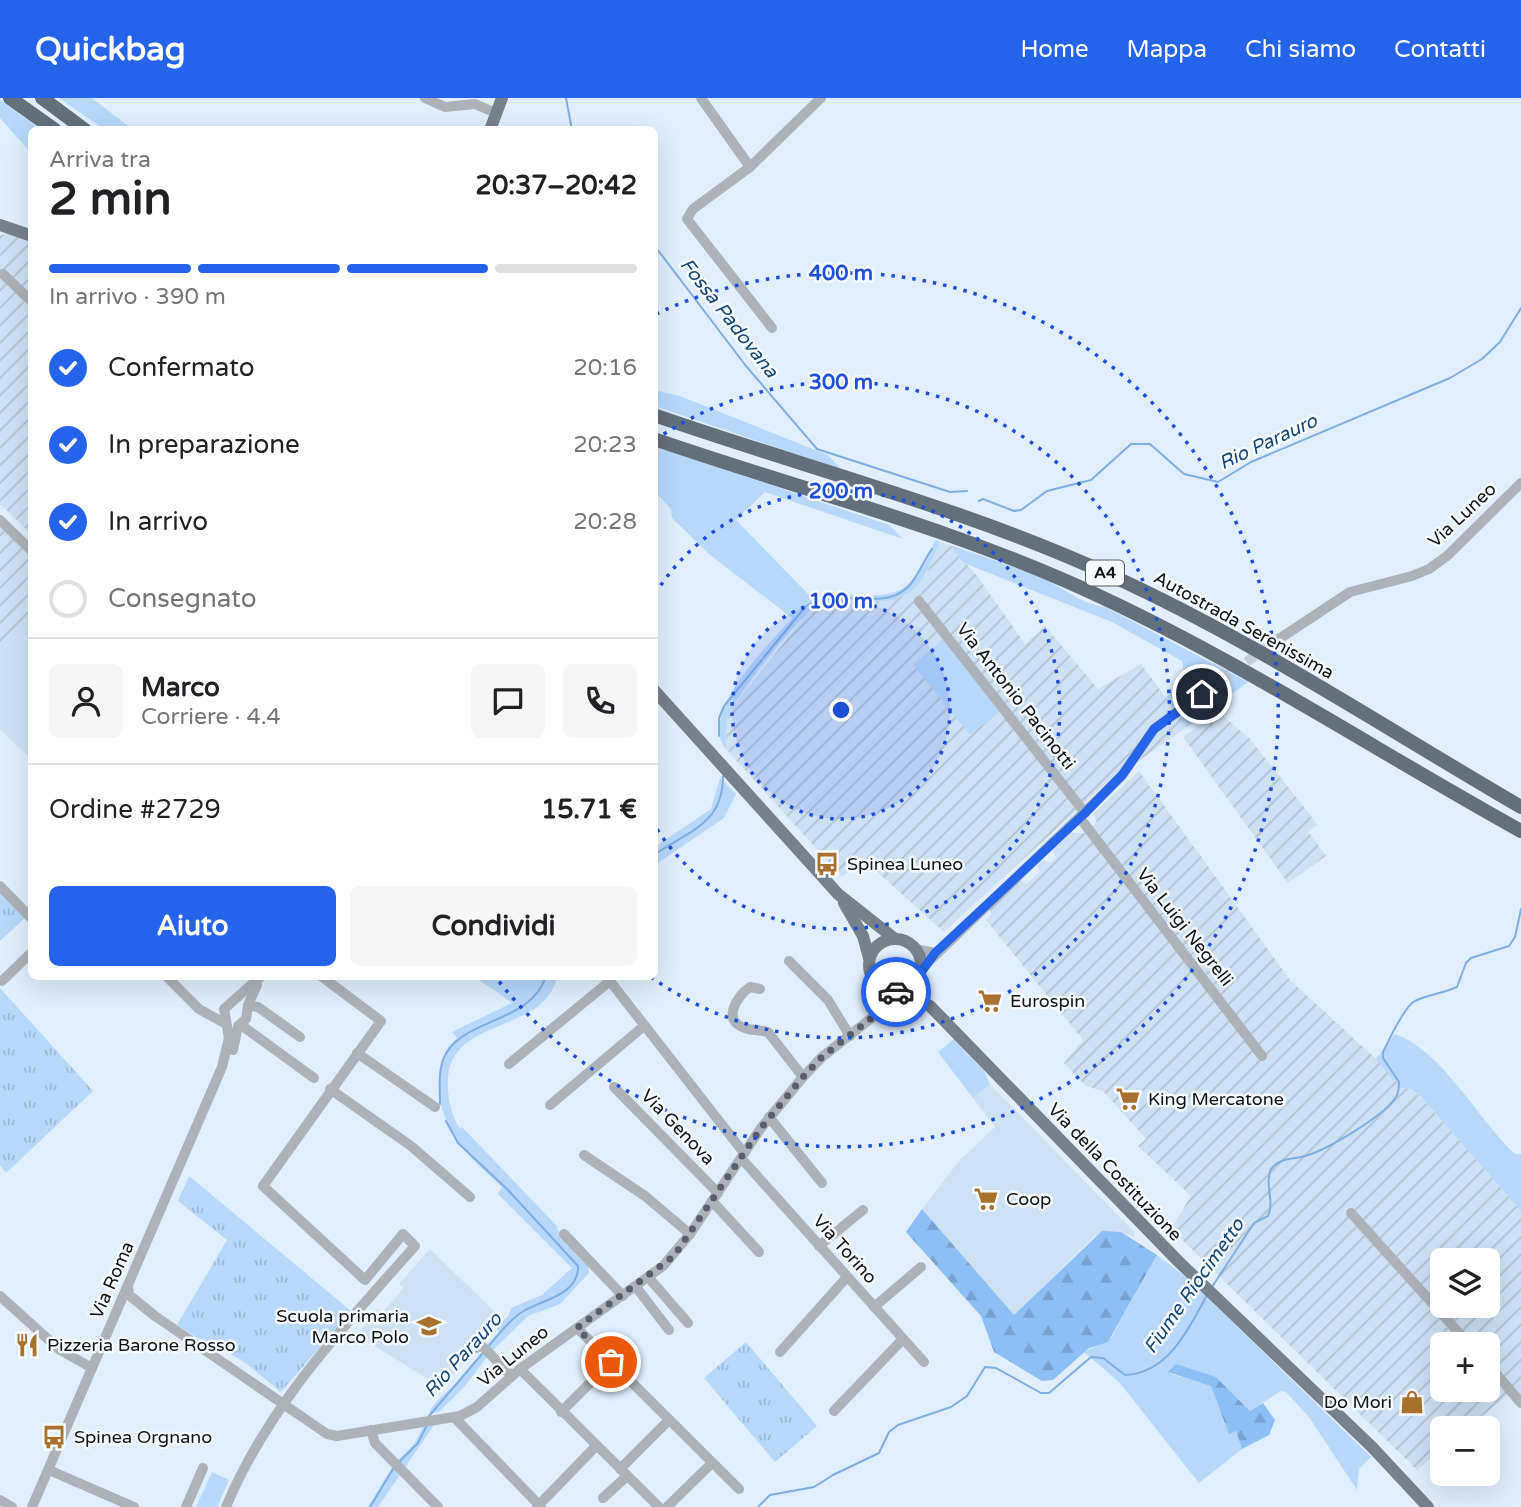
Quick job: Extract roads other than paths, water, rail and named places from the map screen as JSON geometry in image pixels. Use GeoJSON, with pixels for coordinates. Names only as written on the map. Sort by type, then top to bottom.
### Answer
{"type":"FeatureCollection","features":[{"type":"Feature","properties":{"kind":"highway"},"geometry":{"type":"LineString","coordinates":[[10,98],[49,126]]}},
{"type":"Feature","properties":{"kind":"highway"},"geometry":{"type":"LineString","coordinates":[[42,98],[80,126]]}},
{"type":"Feature","properties":{"kind":"highway","name":"Autostrada Serenissima"},"geometry":{"type":"LineString","coordinates":[[658,416],[941,509],[1112,575],[1207,624],[1521,807]]}},
{"type":"Feature","properties":{"kind":"highway","name":"A4"},"geometry":{"type":"LineString","coordinates":[[658,440],[995,552],[1100,596],[1196,645],[1521,831]]}},
{"type":"Feature","properties":{"kind":"main road"},"geometry":{"type":"LineString","coordinates":[[491,126],[502,98]]}},
{"type":"Feature","properties":{"kind":"main road"},"geometry":{"type":"LineString","coordinates":[[0,226],[28,235]]}},
{"type":"Feature","properties":{"kind":"main road"},"geometry":{"type":"LineString","coordinates":[[658,694],[838,894],[857,923],[869,958],[871,975],[882,988],[899,991],[911,986],[920,972],[915,949],[903,940],[895,939],[878,944],[869,958]]}},
{"type":"Feature","properties":{"kind":"main road"},"geometry":{"type":"LineString","coordinates":[[838,894],[895,939]]}},
{"type":"Feature","properties":{"kind":"main road","name":"Via della Costituzione"},"geometry":{"type":"LineString","coordinates":[[920,972],[930,1006]]}},
{"type":"Feature","properties":{"kind":"main road","name":"Via della Costituzione"},"geometry":{"type":"LineString","coordinates":[[899,991],[930,1006],[1204,1287],[1372,1447],[1428,1507]]}},
{"type":"Feature","properties":{"kind":"street"},"geometry":{"type":"LineString","coordinates":[[425,98],[444,107],[475,104],[496,113]]}},
{"type":"Feature","properties":{"kind":"street"},"geometry":{"type":"LineString","coordinates":[[701,98],[750,167]]}},
{"type":"Feature","properties":{"kind":"street"},"geometry":{"type":"LineString","coordinates":[[772,328],[687,219],[693,209],[750,167],[821,98]]}},
{"type":"Feature","properties":{"kind":"street"},"geometry":{"type":"LineString","coordinates":[[3,274],[28,298]]}},
{"type":"Feature","properties":{"kind":"street","name":"Via Luneo"},"geometry":{"type":"LineString","coordinates":[[1276,641],[1350,592],[1429,569],[1449,554],[1521,483]]}},
{"type":"Feature","properties":{"kind":"street"},"geometry":{"type":"LineString","coordinates":[[0,520],[28,547]]}},
{"type":"Feature","properties":{"kind":"street","name":"Via Antonio Pacinotti"},"geometry":{"type":"LineString","coordinates":[[919,601],[1082,816]]}},
{"type":"Feature","properties":{"kind":"street"},"geometry":{"type":"LineString","coordinates":[[920,972],[935,953],[1082,816],[1123,774],[1154,729],[1222,679]]}},
{"type":"Feature","properties":{"kind":"street","name":"Via Luigi Negrelli"},"geometry":{"type":"LineString","coordinates":[[1082,816],[1262,1056]]}},
{"type":"Feature","properties":{"kind":"street"},"geometry":{"type":"LineString","coordinates":[[0,886],[28,915]]}},
{"type":"Feature","properties":{"kind":"street"},"geometry":{"type":"LineString","coordinates":[[20,907],[21,915],[28,923]]}},
{"type":"Feature","properties":{"kind":"street"},"geometry":{"type":"LineString","coordinates":[[915,949],[935,953]]}},
{"type":"Feature","properties":{"kind":"street"},"geometry":{"type":"LineString","coordinates":[[2,981],[28,956]]}},
{"type":"Feature","properties":{"kind":"street"},"geometry":{"type":"LineString","coordinates":[[789,961],[828,1000],[850,1036]]}},
{"type":"Feature","properties":{"kind":"street"},"geometry":{"type":"LineString","coordinates":[[170,980],[192,1002],[218,1011],[233,1025],[314,1078]]}},
{"type":"Feature","properties":{"kind":"street","name":"Via Roma"},"geometry":{"type":"LineString","coordinates":[[233,1025],[218,1011],[256,980]]}},
{"type":"Feature","properties":{"kind":"street","name":"Via Roma"},"geometry":{"type":"LineString","coordinates":[[33,1507],[222,1067],[233,1025],[248,1005],[258,980]]}},
{"type":"Feature","properties":{"kind":"street"},"geometry":{"type":"LineString","coordinates":[[326,980],[381,1021],[263,1186],[375,1290]]}},
{"type":"Feature","properties":{"kind":"street"},"geometry":{"type":"LineString","coordinates":[[509,1064],[607,980]]}},
{"type":"Feature","properties":{"kind":"street","name":"Via Torino"},"geometry":{"type":"LineString","coordinates":[[609,980],[742,1156],[924,1362]]}},
{"type":"Feature","properties":{"kind":"street"},"geometry":{"type":"LineString","coordinates":[[760,989],[750,987],[736,999],[732,1010],[734,1019],[745,1028],[768,1032],[803,1077]]}},
{"type":"Feature","properties":{"kind":"street"},"geometry":{"type":"LineString","coordinates":[[876,1014],[883,999],[882,988]]}},
{"type":"Feature","properties":{"kind":"street","name":"Via Luneo"},"geometry":{"type":"LineString","coordinates":[[128,1287],[129,1295],[155,1316],[330,1435],[454,1417],[477,1407],[516,1373],[669,1261],[769,1117],[803,1077],[822,1057],[876,1014],[899,991]]}},
{"type":"Feature","properties":{"kind":"street"},"geometry":{"type":"LineString","coordinates":[[235,999],[243,999],[248,1005],[258,1006],[300,1037]]}},
{"type":"Feature","properties":{"kind":"street"},"geometry":{"type":"LineString","coordinates":[[550,1105],[644,1026]]}},
{"type":"Feature","properties":{"kind":"street"},"geometry":{"type":"LineString","coordinates":[[356,1053],[435,1107]]}},
{"type":"Feature","properties":{"kind":"street","name":"Via Genova"},"geometry":{"type":"LineString","coordinates":[[614,1087],[715,1197],[759,1252]]}},
{"type":"Feature","properties":{"kind":"street"},"geometry":{"type":"LineString","coordinates":[[330,1090],[411,1146],[470,1197]]}},
{"type":"Feature","properties":{"kind":"street"},"geometry":{"type":"LineString","coordinates":[[769,1117],[822,1183]]}},
{"type":"Feature","properties":{"kind":"street"},"geometry":{"type":"LineString","coordinates":[[584,1155],[645,1196],[690,1234]]}},
{"type":"Feature","properties":{"kind":"street"},"geometry":{"type":"LineString","coordinates":[[819,1246],[863,1210]]}},
{"type":"Feature","properties":{"kind":"street"},"geometry":{"type":"LineString","coordinates":[[1351,1213],[1458,1332]]}},
{"type":"Feature","properties":{"kind":"street"},"geometry":{"type":"LineString","coordinates":[[226,1507],[244,1464],[281,1404],[415,1246],[403,1234],[365,1280]]}},
{"type":"Feature","properties":{"kind":"street"},"geometry":{"type":"LineString","coordinates":[[564,1234],[623,1296]]}},
{"type":"Feature","properties":{"kind":"street"},"geometry":{"type":"LineString","coordinates":[[874,1307],[920,1267]]}},
{"type":"Feature","properties":{"kind":"street"},"geometry":{"type":"LineString","coordinates":[[648,1277],[688,1323]]}},
{"type":"Feature","properties":{"kind":"street"},"geometry":{"type":"LineString","coordinates":[[780,1352],[847,1277]]}},
{"type":"Feature","properties":{"kind":"street"},"geometry":{"type":"LineString","coordinates":[[636,1287],[669,1330]]}},
{"type":"Feature","properties":{"kind":"street"},"geometry":{"type":"LineString","coordinates":[[0,1296],[60,1350],[92,1368]]}},
{"type":"Feature","properties":{"kind":"street","name":"Via Luneo"},"geometry":{"type":"LineString","coordinates":[[122,1302],[155,1316]]}},
{"type":"Feature","properties":{"kind":"street"},"geometry":{"type":"LineString","coordinates":[[577,1328],[739,1489]]}},
{"type":"Feature","properties":{"kind":"street"},"geometry":{"type":"LineString","coordinates":[[834,1411],[903,1339]]}},
{"type":"Feature","properties":{"kind":"street"},"geometry":{"type":"LineString","coordinates":[[469,1350],[486,1350],[516,1373],[659,1506],[712,1463]]}},
{"type":"Feature","properties":{"kind":"street"},"geometry":{"type":"LineString","coordinates":[[561,1412],[611,1362]]}},
{"type":"Feature","properties":{"kind":"street"},"geometry":{"type":"LineString","coordinates":[[1500,1378],[1521,1403]]}},
{"type":"Feature","properties":{"kind":"street"},"geometry":{"type":"LineString","coordinates":[[454,1417],[539,1506],[596,1446]]}},
{"type":"Feature","properties":{"kind":"street"},"geometry":{"type":"LineString","coordinates":[[603,1498],[669,1420]]}},
{"type":"Feature","properties":{"kind":"street"},"geometry":{"type":"LineString","coordinates":[[371,1430],[375,1443],[438,1507]]}},
{"type":"Feature","properties":{"kind":"street"},"geometry":{"type":"LineString","coordinates":[[186,1507],[203,1468]]}},
{"type":"Feature","properties":{"kind":"street"},"geometry":{"type":"LineString","coordinates":[[49,1470],[134,1507]]}},
{"type":"Feature","properties":{"kind":"street"},"geometry":{"type":"LineString","coordinates":[[0,1500],[12,1507]]}},
{"type":"Feature","properties":{"kind":"waterway","name":"Fossa Padovana"},"geometry":{"type":"LineString","coordinates":[[566,98],[571,126]]}},
{"type":"Feature","properties":{"kind":"waterway","name":"Fossa Padovana"},"geometry":{"type":"LineString","coordinates":[[658,250],[746,366],[817,449],[950,492],[967,491]]}},
{"type":"Feature","properties":{"kind":"waterway","name":"Rio Parauro"},"geometry":{"type":"LineString","coordinates":[[979,501],[983,499],[1014,511],[1021,510],[1047,491],[1091,480],[1131,444],[1150,444],[1184,474],[1218,482],[1251,462],[1450,378],[1482,359],[1500,342],[1521,308]]}},
{"type":"Feature","properties":{"kind":"waterway","name":"Rio Parauro"},"geometry":{"type":"LineString","coordinates":[[719,736],[719,718],[724,706],[806,606],[831,598],[872,599],[897,594],[912,583],[932,549]]}},
{"type":"Feature","properties":{"kind":"waterway","name":"Rio Parauro"},"geometry":{"type":"LineString","coordinates":[[658,853],[692,832],[711,815],[722,792],[723,776]]}},
{"type":"Feature","properties":{"kind":"waterway","name":"Fiume Riocimetto"},"geometry":{"type":"LineString","coordinates":[[1212,1287],[1254,1223],[1268,1216],[1271,1169],[1283,1161],[1315,1153],[1340,1140],[1390,1105],[1399,1090],[1399,1082],[1383,1058],[1383,1052],[1402,1016],[1415,1001],[1457,987],[1466,963],[1471,958],[1509,946],[1515,937],[1521,909]]}},
{"type":"Feature","properties":{"kind":"waterway","name":"Rio Parauro"},"geometry":{"type":"LineString","coordinates":[[440,1104],[441,1065],[451,1046],[479,1027],[526,1004],[538,992],[544,980]]}},
{"type":"Feature","properties":{"kind":"waterway","name":"Rio Parauro"},"geometry":{"type":"LineString","coordinates":[[446,1121],[458,1143],[507,1189],[578,1266],[577,1276],[565,1291],[517,1315],[488,1347]]}},
{"type":"Feature","properties":{"kind":"waterway","name":"Fiume Riocimetto"},"geometry":{"type":"LineString","coordinates":[[758,1507],[770,1495],[814,1487],[879,1453],[889,1432],[898,1425],[951,1407],[967,1396],[985,1367],[996,1368],[1041,1393],[1049,1393],[1091,1357],[1103,1358],[1125,1375],[1154,1366],[1176,1347],[1207,1295]]}},
{"type":"Feature","properties":{"kind":"waterway","name":"Rio Parauro"},"geometry":{"type":"LineString","coordinates":[[429,1416],[482,1354]]}},
{"type":"Feature","properties":{"kind":"waterway","name":"Rio Parauro"},"geometry":{"type":"LineString","coordinates":[[399,1462],[418,1443],[427,1425]]}},
{"type":"Feature","properties":{"kind":"waterway","name":"Rio Parauro"},"geometry":{"type":"LineString","coordinates":[[370,1507],[393,1469]]}},
{"type":"Feature","properties":{"kind":"tunnel"},"geometry":{"type":"LineString","coordinates":[[1222,679],[1276,641]]}},
{"type":"Feature","properties":{"kind":"place","name":"Spinea Luneo"},"geometry":{"type":"Point","coordinates":[827,864]}},
{"type":"Feature","properties":{"kind":"place","name":"Eurospin"},"geometry":{"type":"Point","coordinates":[990,1001]}},
{"type":"Feature","properties":{"kind":"place","name":"King Mercatone"},"geometry":{"type":"Point","coordinates":[1128,1099]}},
{"type":"Feature","properties":{"kind":"place","name":"Coop"},"geometry":{"type":"Point","coordinates":[986,1199]}},
{"type":"Feature","properties":{"kind":"place","name":"Scuola primaria Marco Polo"},"geometry":{"type":"Point","coordinates":[429,1326]}},
{"type":"Feature","properties":{"kind":"place","name":"Pizzeria Barone Rosso"},"geometry":{"type":"Point","coordinates":[27,1345]}},
{"type":"Feature","properties":{"kind":"place","name":"Do Mori"},"geometry":{"type":"Point","coordinates":[1412,1402]}},
{"type":"Feature","properties":{"kind":"place","name":"Spinea Orgnano"},"geometry":{"type":"Point","coordinates":[54,1437]}}]}
